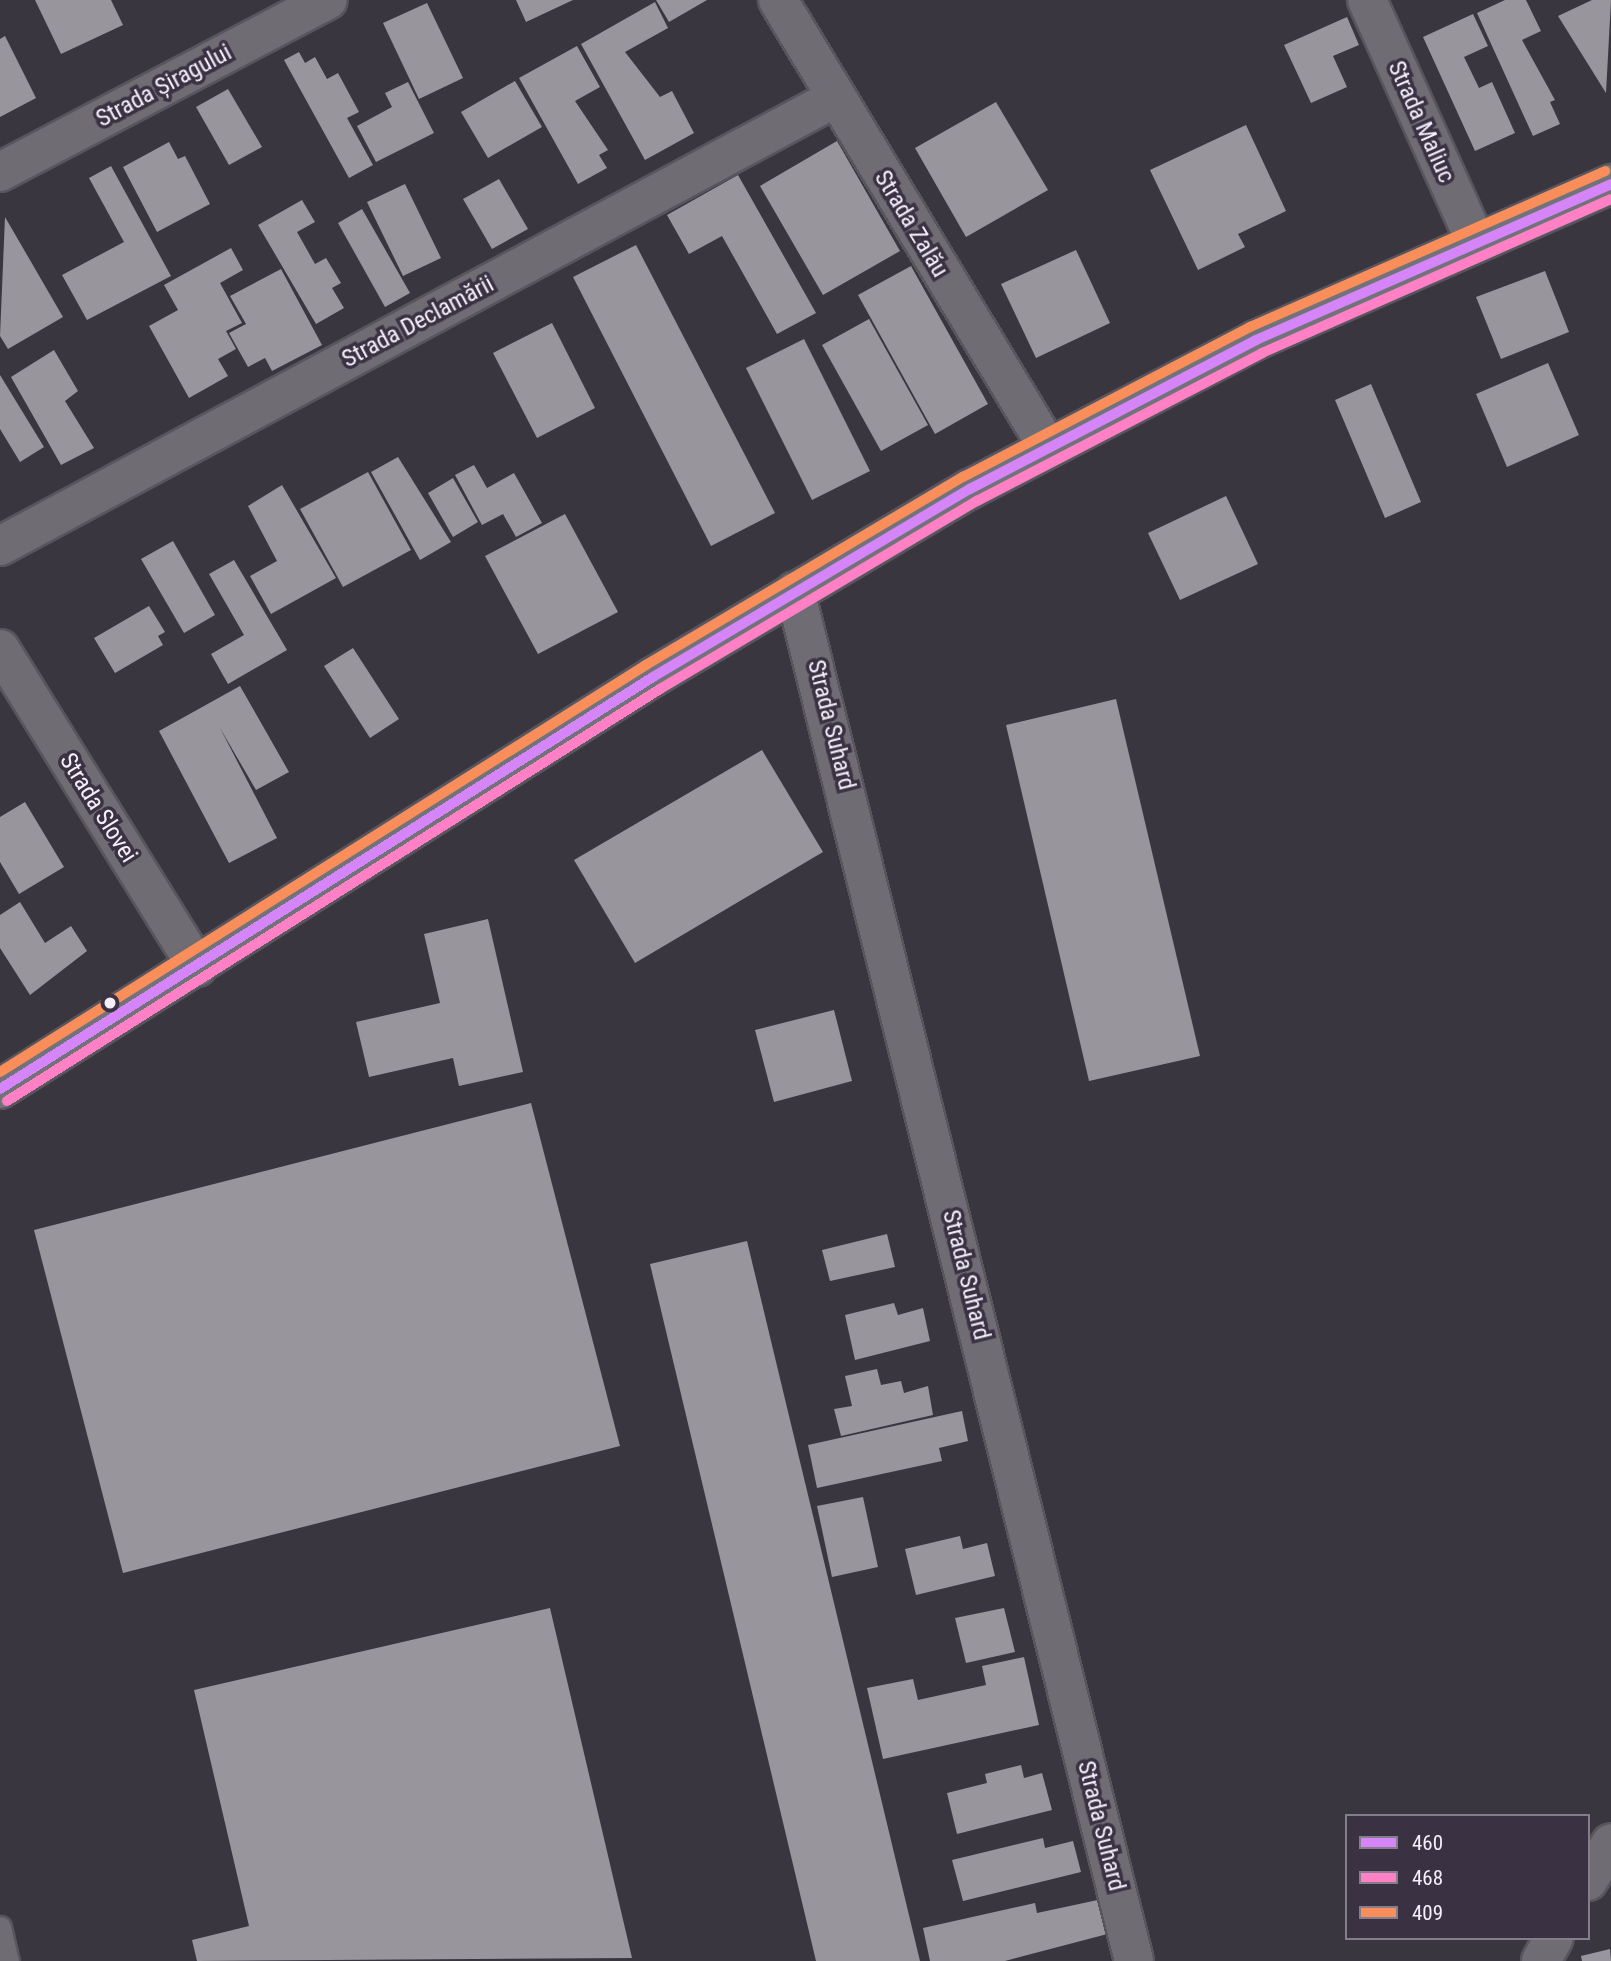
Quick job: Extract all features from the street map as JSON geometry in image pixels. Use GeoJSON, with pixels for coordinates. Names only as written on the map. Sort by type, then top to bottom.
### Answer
{"type":"FeatureCollection","features":[{"type":"Feature","properties":{"kind":"main road"},"geometry":{"type":"LineString","coordinates":[[0,1089],[795,591],[1047,446],[1256,340],[1611,184]]}},
{"type":"Feature","properties":{"kind":"street","name":"Strada Șiragului"},"geometry":{"type":"LineString","coordinates":[[0,172],[328,0]]}},
{"type":"Feature","properties":{"kind":"street","name":"Strada Zalău"},"geometry":{"type":"LineString","coordinates":[[778,0],[1047,446]]}},
{"type":"Feature","properties":{"kind":"street","name":"Strada Maliuc"},"geometry":{"type":"LineString","coordinates":[[1367,0],[1476,243]]}},
{"type":"Feature","properties":{"kind":"street","name":"Strada Declamării"},"geometry":{"type":"LineString","coordinates":[[0,546],[835,98]]}},
{"type":"Feature","properties":{"kind":"street","name":"Strada Suhard"},"geometry":{"type":"LineString","coordinates":[[795,591],[1134,1961]]}},
{"type":"Feature","properties":{"kind":"street","name":"Strada Slovei"},"geometry":{"type":"LineString","coordinates":[[0,649],[197,967]]}},
{"type":"Feature","properties":{"kind":"street"},"geometry":{"type":"LineString","coordinates":[[1590,1878],[1611,1843]]}},
{"type":"Feature","properties":{"kind":"street"},"geometry":{"type":"LineString","coordinates":[[1541,1961],[1553,1940]]}},
{"type":"Feature","properties":{"kind":"lane"},"geometry":{"type":"LineString","coordinates":[[0,1927],[8,1961]]}},
{"type":"Feature","properties":{"kind":"building"},"geometry":{"type":"Polygon","coordinates":[[[35,0],[111,0],[123,25],[61,54],[35,0]]]}},
{"type":"Feature","properties":{"kind":"building"},"geometry":{"type":"Polygon","coordinates":[[[516,0],[573,0],[526,22],[516,0]]]}},
{"type":"Feature","properties":{"kind":"building"},"geometry":{"type":"Polygon","coordinates":[[[656,0],[707,0],[669,22],[656,0]]]}},
{"type":"Feature","properties":{"kind":"building"},"geometry":{"type":"Polygon","coordinates":[[[1505,0],[1526,0],[1541,31],[1522,40],[1555,100],[1550,102],[1560,124],[1533,136],[1477,13],[1505,0]]]}},
{"type":"Feature","properties":{"kind":"building"},"geometry":{"type":"Polygon","coordinates":[[[1592,0],[1611,0],[1606,93],[1558,16],[1592,0]]]}},
{"type":"Feature","properties":{"kind":"building"},"geometry":{"type":"Polygon","coordinates":[[[655,2],[668,28],[625,52],[660,97],[672,91],[694,133],[645,160],[581,44],[655,2]]]}},
{"type":"Feature","properties":{"kind":"building"},"geometry":{"type":"Polygon","coordinates":[[[427,3],[463,78],[419,99],[383,23],[427,3]]]}},
{"type":"Feature","properties":{"kind":"building"},"geometry":{"type":"Polygon","coordinates":[[[1473,14],[1488,46],[1464,57],[1479,88],[1492,82],[1515,133],[1475,151],[1423,37],[1473,14]]]}},
{"type":"Feature","properties":{"kind":"building"},"geometry":{"type":"Polygon","coordinates":[[[1347,17],[1359,45],[1333,56],[1347,87],[1311,103],[1284,45],[1347,17]]]}},
{"type":"Feature","properties":{"kind":"building"},"geometry":{"type":"Polygon","coordinates":[[[5,36],[36,98],[0,117],[0,39],[5,36]]]}},
{"type":"Feature","properties":{"kind":"building"},"geometry":{"type":"Polygon","coordinates":[[[577,46],[600,87],[575,101],[608,150],[599,155],[607,168],[578,184],[519,78],[577,46]]]}},
{"type":"Feature","properties":{"kind":"building"},"geometry":{"type":"Polygon","coordinates":[[[299,52],[305,63],[315,57],[327,79],[338,73],[359,112],[347,118],[373,165],[349,178],[284,60],[299,52]]]}},
{"type":"Feature","properties":{"kind":"building"},"geometry":{"type":"Polygon","coordinates":[[[515,81],[542,127],[488,158],[461,112],[515,81]]]}},
{"type":"Feature","properties":{"kind":"building"},"geometry":{"type":"Polygon","coordinates":[[[408,82],[434,133],[376,162],[357,126],[392,107],[385,93],[408,82]]]}},
{"type":"Feature","properties":{"kind":"building"},"geometry":{"type":"Polygon","coordinates":[[[228,89],[262,147],[229,165],[196,107],[228,89]]]}},
{"type":"Feature","properties":{"kind":"building"},"geometry":{"type":"Polygon","coordinates":[[[996,102],[1048,190],[966,237],[915,148],[996,102]]]}},
{"type":"Feature","properties":{"kind":"building"},"geometry":{"type":"Polygon","coordinates":[[[1246,125],[1286,211],[1238,234],[1245,247],[1198,270],[1150,170],[1246,125]]]}},
{"type":"Feature","properties":{"kind":"building"},"geometry":{"type":"Polygon","coordinates":[[[837,141],[900,251],[823,295],[760,186],[837,141]]]}},
{"type":"Feature","properties":{"kind":"building"},"geometry":{"type":"Polygon","coordinates":[[[169,142],[178,159],[185,156],[210,204],[157,232],[123,167],[169,142]]]}},
{"type":"Feature","properties":{"kind":"building"},"geometry":{"type":"Polygon","coordinates":[[[111,166],[171,276],[87,320],[62,275],[124,242],[89,178],[111,166]]]}},
{"type":"Feature","properties":{"kind":"building"},"geometry":{"type":"Polygon","coordinates":[[[738,175],[816,313],[777,334],[722,236],[689,254],[667,215],[738,175]]]}},
{"type":"Feature","properties":{"kind":"building"},"geometry":{"type":"Polygon","coordinates":[[[499,179],[528,229],[492,249],[463,199],[499,179]]]}},
{"type":"Feature","properties":{"kind":"building"},"geometry":{"type":"Polygon","coordinates":[[[405,184],[441,258],[403,276],[367,202],[405,184]]]}},
{"type":"Feature","properties":{"kind":"building"},"geometry":{"type":"Polygon","coordinates":[[[302,200],[315,222],[297,232],[315,264],[326,258],[341,283],[332,288],[344,308],[316,324],[258,225],[302,200]]]}},
{"type":"Feature","properties":{"kind":"building"},"geometry":{"type":"Polygon","coordinates":[[[362,209],[410,293],[385,307],[338,223],[362,209]]]}},
{"type":"Feature","properties":{"kind":"building"},"geometry":{"type":"Polygon","coordinates":[[[5,217],[63,317],[8,349],[0,336],[5,217]]]}},
{"type":"Feature","properties":{"kind":"building"},"geometry":{"type":"Polygon","coordinates":[[[636,245],[775,513],[711,546],[573,277],[636,245]]]}},
{"type":"Feature","properties":{"kind":"building"},"geometry":{"type":"Polygon","coordinates":[[[231,248],[243,270],[220,283],[242,323],[226,331],[236,349],[218,359],[228,376],[189,398],[149,326],[178,310],[164,285],[231,248]]]}},
{"type":"Feature","properties":{"kind":"building"},"geometry":{"type":"Polygon","coordinates":[[[1076,250],[1110,323],[1036,358],[1001,284],[1076,250]]]}},
{"type":"Feature","properties":{"kind":"building"},"geometry":{"type":"Polygon","coordinates":[[[911,266],[988,404],[935,434],[858,295],[911,266]]]}},
{"type":"Feature","properties":{"kind":"building"},"geometry":{"type":"Polygon","coordinates":[[[281,269],[322,345],[272,371],[265,358],[248,367],[229,333],[246,324],[230,296],[281,269]]]}},
{"type":"Feature","properties":{"kind":"building"},"geometry":{"type":"Polygon","coordinates":[[[1545,271],[1569,332],[1501,359],[1476,297],[1545,271]]]}},
{"type":"Feature","properties":{"kind":"building"},"geometry":{"type":"Polygon","coordinates":[[[869,319],[928,425],[881,451],[822,345],[869,319]]]}},
{"type":"Feature","properties":{"kind":"building"},"geometry":{"type":"Polygon","coordinates":[[[552,323],[595,408],[537,438],[493,353],[552,323]]]}},
{"type":"Feature","properties":{"kind":"building"},"geometry":{"type":"Polygon","coordinates":[[[804,339],[870,471],[812,500],[746,368],[804,339]]]}},
{"type":"Feature","properties":{"kind":"building"},"geometry":{"type":"Polygon","coordinates":[[[54,350],[78,391],[65,401],[94,448],[61,465],[11,377],[54,350]]]}},
{"type":"Feature","properties":{"kind":"building"},"geometry":{"type":"Polygon","coordinates":[[[1548,363],[1579,435],[1507,467],[1476,394],[1548,363]]]}},
{"type":"Feature","properties":{"kind":"building"},"geometry":{"type":"Polygon","coordinates":[[[0,375],[44,447],[20,462],[0,429],[0,375]]]}},
{"type":"Feature","properties":{"kind":"building"},"geometry":{"type":"Polygon","coordinates":[[[1371,384],[1421,502],[1385,518],[1335,400],[1371,384]]]}},
{"type":"Feature","properties":{"kind":"building"},"geometry":{"type":"Polygon","coordinates":[[[398,457],[451,542],[420,560],[371,472],[398,457]]]}},
{"type":"Feature","properties":{"kind":"building"},"geometry":{"type":"Polygon","coordinates":[[[474,465],[487,488],[514,473],[542,523],[516,537],[503,514],[482,525],[455,475],[474,465]]]}},
{"type":"Feature","properties":{"kind":"building"},"geometry":{"type":"Polygon","coordinates":[[[368,472],[411,550],[343,587],[300,509],[368,472]]]}},
{"type":"Feature","properties":{"kind":"building"},"geometry":{"type":"Polygon","coordinates":[[[453,478],[478,522],[453,537],[428,493],[453,478]]]}},
{"type":"Feature","properties":{"kind":"building"},"geometry":{"type":"Polygon","coordinates":[[[282,485],[336,578],[271,614],[250,576],[277,561],[248,506],[282,485]]]}},
{"type":"Feature","properties":{"kind":"building"},"geometry":{"type":"Polygon","coordinates":[[[1226,496],[1258,564],[1180,600],[1148,533],[1226,496]]]}},
{"type":"Feature","properties":{"kind":"building"},"geometry":{"type":"Polygon","coordinates":[[[565,514],[618,612],[538,654],[485,556],[565,514]]]}},
{"type":"Feature","properties":{"kind":"building"},"geometry":{"type":"Polygon","coordinates":[[[173,541],[215,615],[184,633],[141,559],[173,541]]]}},
{"type":"Feature","properties":{"kind":"building"},"geometry":{"type":"Polygon","coordinates":[[[234,560],[287,650],[228,684],[211,654],[244,635],[209,574],[234,560]]]}},
{"type":"Feature","properties":{"kind":"building"},"geometry":{"type":"Polygon","coordinates":[[[149,606],[165,632],[158,636],[163,645],[115,673],[94,638],[149,606]]]}},
{"type":"Feature","properties":{"kind":"building"},"geometry":{"type":"Polygon","coordinates":[[[353,648],[399,719],[370,738],[324,666],[353,648]]]}},
{"type":"Feature","properties":{"kind":"building"},"geometry":{"type":"Polygon","coordinates":[[[240,686],[289,772],[256,790],[220,728],[277,838],[229,863],[159,731],[240,686]]]}},
{"type":"Feature","properties":{"kind":"building"},"geometry":{"type":"Polygon","coordinates":[[[1116,699],[1200,1056],[1089,1081],[1006,725],[1116,699]]]}},
{"type":"Feature","properties":{"kind":"building"},"geometry":{"type":"Polygon","coordinates":[[[762,750],[823,852],[635,963],[574,860],[762,750]]]}},
{"type":"Feature","properties":{"kind":"building"},"geometry":{"type":"Polygon","coordinates":[[[25,802],[64,867],[19,894],[0,862],[0,817],[25,802]]]}},
{"type":"Feature","properties":{"kind":"building"},"geometry":{"type":"Polygon","coordinates":[[[20,902],[45,943],[71,926],[87,951],[30,995],[0,948],[0,915],[20,902]]]}},
{"type":"Feature","properties":{"kind":"building"},"geometry":{"type":"Polygon","coordinates":[[[488,919],[523,1072],[459,1086],[453,1058],[369,1077],[356,1022],[440,1003],[424,934],[488,919]]]}},
{"type":"Feature","properties":{"kind":"building"},"geometry":{"type":"Polygon","coordinates":[[[834,1010],[852,1081],[774,1102],[755,1030],[834,1010]]]}},
{"type":"Feature","properties":{"kind":"building"},"geometry":{"type":"Polygon","coordinates":[[[531,1103],[620,1446],[123,1573],[34,1230],[531,1103]]]}},
{"type":"Feature","properties":{"kind":"building"},"geometry":{"type":"Polygon","coordinates":[[[887,1234],[895,1267],[830,1281],[822,1250],[887,1234]]]}},
{"type":"Feature","properties":{"kind":"building"},"geometry":{"type":"Polygon","coordinates":[[[747,1241],[920,1961],[816,1961],[650,1264],[747,1241]]]}},
{"type":"Feature","properties":{"kind":"building"},"geometry":{"type":"Polygon","coordinates":[[[894,1303],[898,1315],[923,1308],[930,1341],[855,1360],[845,1315],[894,1303]]]}},
{"type":"Feature","properties":{"kind":"building"},"geometry":{"type":"Polygon","coordinates":[[[877,1369],[881,1385],[901,1381],[904,1393],[928,1386],[933,1415],[841,1436],[834,1409],[852,1406],[845,1376],[877,1369]]]}},
{"type":"Feature","properties":{"kind":"building"},"geometry":{"type":"Polygon","coordinates":[[[962,1411],[968,1441],[939,1448],[942,1461],[817,1488],[808,1445],[962,1411]]]}},
{"type":"Feature","properties":{"kind":"building"},"geometry":{"type":"Polygon","coordinates":[[[863,1497],[878,1567],[832,1577],[817,1506],[863,1497]]]}},
{"type":"Feature","properties":{"kind":"building"},"geometry":{"type":"Polygon","coordinates":[[[960,1536],[963,1549],[987,1543],[995,1576],[916,1595],[905,1549],[960,1536]]]}},
{"type":"Feature","properties":{"kind":"building"},"geometry":{"type":"Polygon","coordinates":[[[550,1608],[632,1958],[197,1961],[192,1940],[249,1926],[194,1690],[550,1608]]]}},
{"type":"Feature","properties":{"kind":"building"},"geometry":{"type":"Polygon","coordinates":[[[1004,1608],[1015,1652],[966,1663],[955,1618],[1004,1608]]]}},
{"type":"Feature","properties":{"kind":"building"},"geometry":{"type":"Polygon","coordinates":[[[1024,1657],[1039,1725],[883,1759],[867,1688],[913,1679],[918,1700],[986,1685],[982,1666],[1024,1657]]]}},
{"type":"Feature","properties":{"kind":"building"},"geometry":{"type":"Polygon","coordinates":[[[1021,1765],[1024,1778],[1042,1773],[1052,1810],[957,1834],[947,1793],[987,1783],[985,1774],[1021,1765]]]}},
{"type":"Feature","properties":{"kind":"building"},"geometry":{"type":"Polygon","coordinates":[[[1043,1838],[1045,1848],[1073,1841],[1081,1872],[963,1901],[952,1860],[1043,1838]]]}},
{"type":"Feature","properties":{"kind":"building"},"geometry":{"type":"Polygon","coordinates":[[[1107,1898],[1115,1932],[1005,1961],[930,1961],[923,1928],[1035,1903],[1037,1913],[1107,1898]]]}},
{"type":"Feature","properties":{"kind":"building"},"geometry":{"type":"Polygon","coordinates":[[[1610,1949],[1611,1961],[1582,1961],[1581,1956],[1610,1949]]]}},
{"type":"Feature","properties":{"kind":"transit line","name":"409"},"geometry":{"type":"LineString","coordinates":[[0,1072],[646,665],[963,477],[1250,327],[1605,171]]}},
{"type":"Feature","properties":{"kind":"transit line","name":"460"},"geometry":{"type":"LineString","coordinates":[[0,1089],[653,677],[970,489],[1256,340],[1611,184]]}},
{"type":"Feature","properties":{"kind":"transit line","name":"468"},"geometry":{"type":"LineString","coordinates":[[7,1101],[660,689],[977,501],[1262,353],[1611,199]]}}]}
